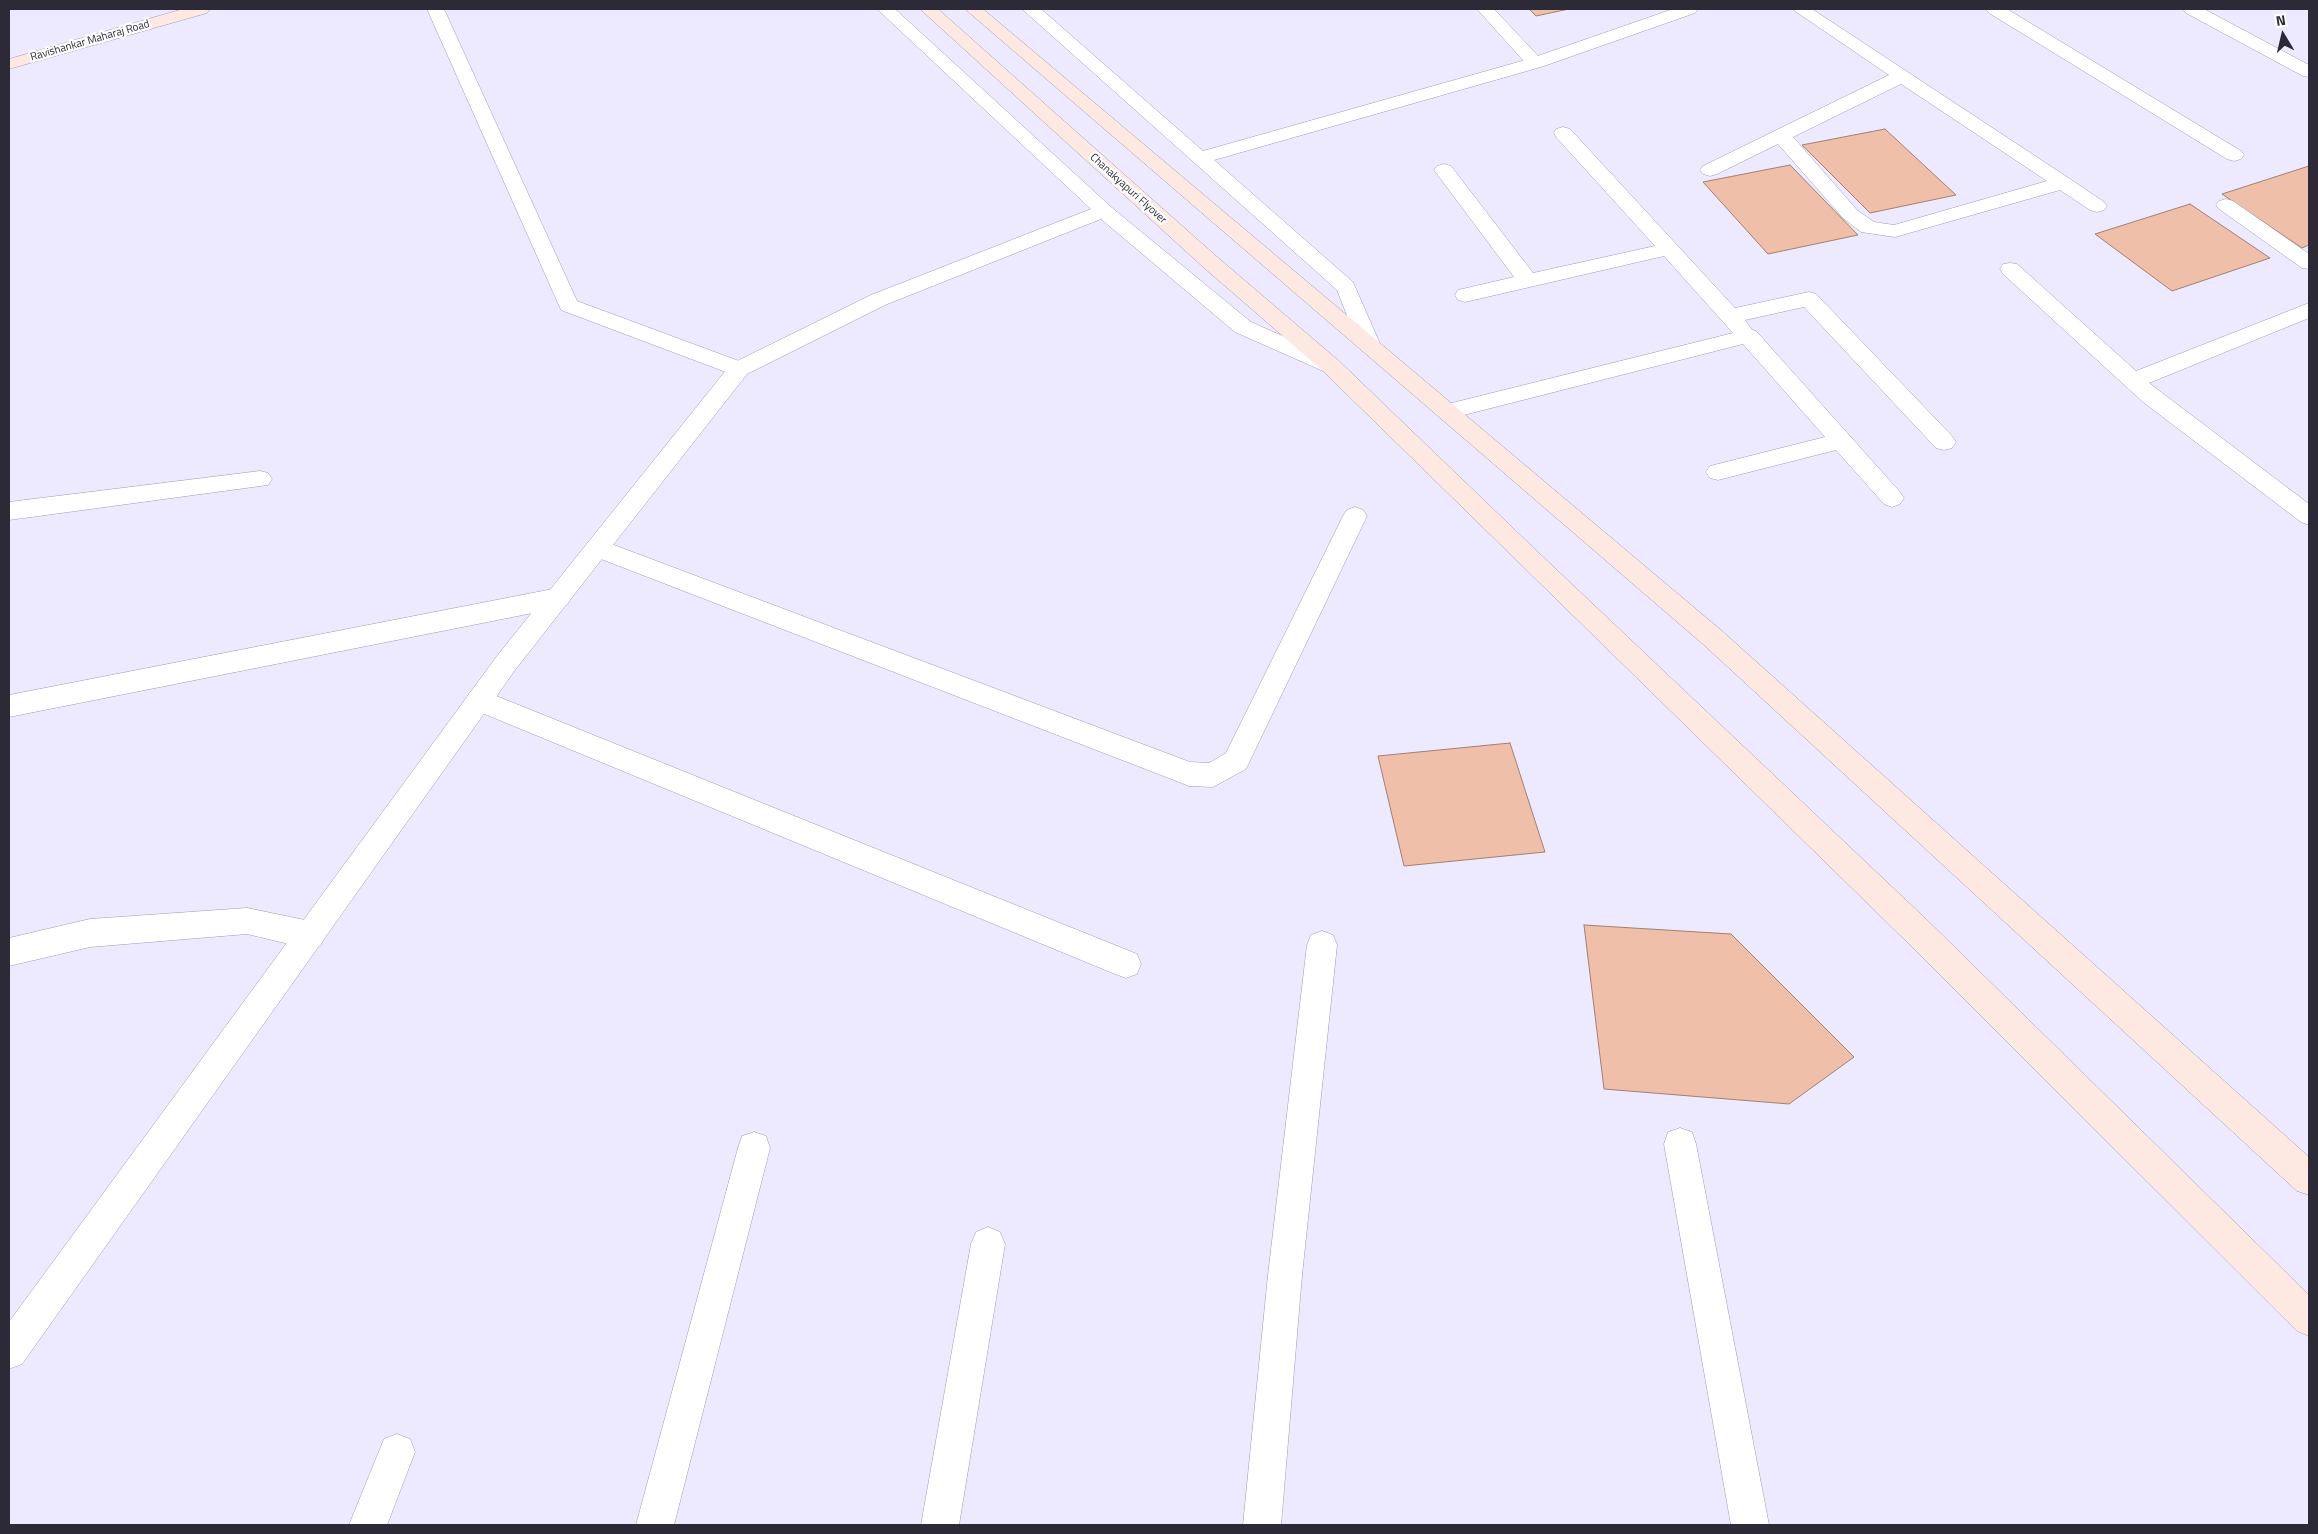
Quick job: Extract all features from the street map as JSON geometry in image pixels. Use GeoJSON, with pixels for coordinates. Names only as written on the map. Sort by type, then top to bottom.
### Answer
{"type":"FeatureCollection","features":[{"type":"Feature","properties":{"kind":"main road","name":"Ravishankar Maharaj Road"},"geometry":{"type":"LineString","coordinates":[[9,48],[145,9]]}},
{"type":"Feature","properties":{"kind":"main road","name":"Ravishankar Maharaj Road"},"geometry":{"type":"LineString","coordinates":[[9,64],[201,9]]}},
{"type":"Feature","properties":{"kind":"main road","name":"Chanakyapuri Flyover"},"geometry":{"type":"LineString","coordinates":[[928,9],[1209,261],[1331,366],[1539,569],[1922,936],[2309,1319]]}},
{"type":"Feature","properties":{"kind":"main road"},"geometry":{"type":"LineString","coordinates":[[973,9],[1713,638],[2309,1179]]}},
{"type":"Feature","properties":{"kind":"street"},"geometry":{"type":"LineString","coordinates":[[435,9],[568,306],[739,369]]}},
{"type":"Feature","properties":{"kind":"street"},"geometry":{"type":"LineString","coordinates":[[885,9],[1104,211],[1243,327],[1331,366]]}},
{"type":"Feature","properties":{"kind":"street"},"geometry":{"type":"LineString","coordinates":[[1031,9],[1346,287],[1370,346]]}},
{"type":"Feature","properties":{"kind":"street"},"geometry":{"type":"LineString","coordinates":[[1485,9],[1535,63]]}},
{"type":"Feature","properties":{"kind":"street"},"geometry":{"type":"LineString","coordinates":[[1200,158],[1535,63],[1689,9]]}},
{"type":"Feature","properties":{"kind":"street"},"geometry":{"type":"LineString","coordinates":[[1802,9],[2097,206]]}},
{"type":"Feature","properties":{"kind":"street"},"geometry":{"type":"LineString","coordinates":[[1995,9],[2234,155]]}},
{"type":"Feature","properties":{"kind":"street"},"geometry":{"type":"LineString","coordinates":[[2192,9],[2309,72]]}},
{"type":"Feature","properties":{"kind":"street"},"geometry":{"type":"LineString","coordinates":[[1710,170],[1902,76]]}},
{"type":"Feature","properties":{"kind":"street"},"geometry":{"type":"LineString","coordinates":[[1563,133],[1730,316],[1892,498]]}},
{"type":"Feature","properties":{"kind":"street"},"geometry":{"type":"LineString","coordinates":[[1781,135],[1850,214],[1868,228],[1895,232],[2063,183]]}},
{"type":"Feature","properties":{"kind":"street"},"geometry":{"type":"LineString","coordinates":[[1444,170],[1528,281]]}},
{"type":"Feature","properties":{"kind":"street"},"geometry":{"type":"LineString","coordinates":[[2226,205],[2309,264]]}},
{"type":"Feature","properties":{"kind":"street"},"geometry":{"type":"LineString","coordinates":[[9,1351],[479,700],[739,369],[878,300],[1104,211]]}},
{"type":"Feature","properties":{"kind":"street"},"geometry":{"type":"LineString","coordinates":[[1465,295],[1669,250]]}},
{"type":"Feature","properties":{"kind":"street"},"geometry":{"type":"LineString","coordinates":[[2010,269],[2151,397],[2309,516]]}},
{"type":"Feature","properties":{"kind":"street"},"geometry":{"type":"LineString","coordinates":[[1730,316],[1809,299],[1944,442]]}},
{"type":"Feature","properties":{"kind":"street"},"geometry":{"type":"LineString","coordinates":[[2133,381],[2309,310]]}},
{"type":"Feature","properties":{"kind":"street"},"geometry":{"type":"LineString","coordinates":[[1448,412],[1748,336]]}},
{"type":"Feature","properties":{"kind":"street"},"geometry":{"type":"LineString","coordinates":[[1718,472],[1840,441]]}},
{"type":"Feature","properties":{"kind":"street"},"geometry":{"type":"LineString","coordinates":[[9,511],[260,479]]}},
{"type":"Feature","properties":{"kind":"street"},"geometry":{"type":"LineString","coordinates":[[597,548],[1189,774],[1213,775],[1236,761],[1355,516]]}},
{"type":"Feature","properties":{"kind":"street"},"geometry":{"type":"LineString","coordinates":[[9,706],[558,598]]}},
{"type":"Feature","properties":{"kind":"street"},"geometry":{"type":"LineString","coordinates":[[479,700],[1126,964]]}},
{"type":"Feature","properties":{"kind":"street"},"geometry":{"type":"LineString","coordinates":[[9,952],[90,933],[247,921],[310,935]]}},
{"type":"Feature","properties":{"kind":"street"},"geometry":{"type":"LineString","coordinates":[[1262,1525],[1285,1275],[1322,945]]}},
{"type":"Feature","properties":{"kind":"street"},"geometry":{"type":"LineString","coordinates":[[1680,1144],[1750,1525]]}},
{"type":"Feature","properties":{"kind":"street"},"geometry":{"type":"LineString","coordinates":[[655,1525],[754,1148]]}},
{"type":"Feature","properties":{"kind":"street"},"geometry":{"type":"LineString","coordinates":[[940,1525],[988,1244]]}},
{"type":"Feature","properties":{"kind":"street"},"geometry":{"type":"LineString","coordinates":[[368,1525],[397,1452]]}},
{"type":"Feature","properties":{"kind":"building"},"geometry":{"type":"Polygon","coordinates":[[[1529,9],[1569,9],[1536,16],[1529,9]]]}},
{"type":"Feature","properties":{"kind":"building"},"geometry":{"type":"Polygon","coordinates":[[[1885,129],[1956,195],[1870,213],[1802,145],[1885,129]]]}},
{"type":"Feature","properties":{"kind":"building"},"geometry":{"type":"Polygon","coordinates":[[[1790,165],[1858,235],[1768,254],[1703,182],[1790,165]]]}},
{"type":"Feature","properties":{"kind":"building"},"geometry":{"type":"Polygon","coordinates":[[[2309,166],[2309,245],[2302,248],[2222,194],[2309,166]]]}},
{"type":"Feature","properties":{"kind":"building"},"geometry":{"type":"Polygon","coordinates":[[[2190,204],[2270,258],[2172,291],[2095,234],[2190,204]]]}},
{"type":"Feature","properties":{"kind":"building"},"geometry":{"type":"Polygon","coordinates":[[[1510,743],[1545,852],[1404,866],[1378,756],[1510,743]]]}},
{"type":"Feature","properties":{"kind":"building"},"geometry":{"type":"Polygon","coordinates":[[[1584,925],[1731,934],[1854,1057],[1789,1104],[1604,1089],[1584,925]]]}}]}
